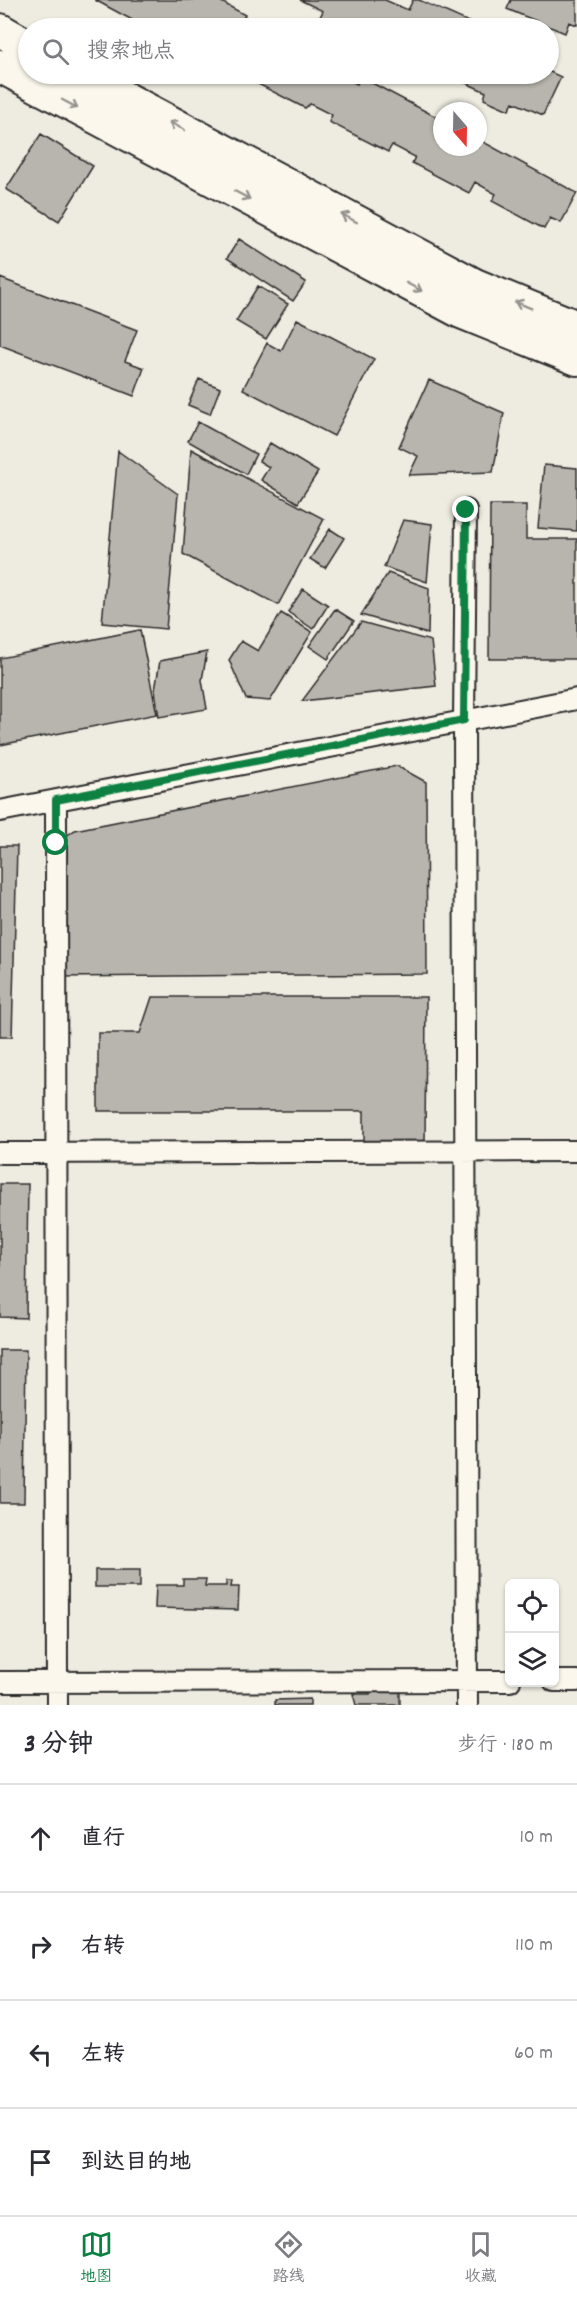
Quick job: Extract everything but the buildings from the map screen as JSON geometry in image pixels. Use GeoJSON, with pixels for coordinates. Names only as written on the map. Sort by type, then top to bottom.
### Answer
{"type":"FeatureCollection","features":[{"type":"Feature","properties":{"kind":"main road"},"geometry":{"type":"LineString","coordinates":[[0,30],[18,40]]}},
{"type":"Feature","properties":{"kind":"main road"},"geometry":{"type":"LineString","coordinates":[[0,66],[18,76]]}},
{"type":"Feature","properties":{"kind":"main road"},"geometry":{"type":"LineString","coordinates":[[34,84],[461,312],[577,359]]}},
{"type":"Feature","properties":{"kind":"main road"},"geometry":{"type":"LineString","coordinates":[[99,84],[475,285],[577,327]]}},
{"type":"Feature","properties":{"kind":"street"},"geometry":{"type":"LineString","coordinates":[[466,510],[464,720],[468,1705]]}},
{"type":"Feature","properties":{"kind":"street"},"geometry":{"type":"LineString","coordinates":[[0,810],[577,699]]}},
{"type":"Feature","properties":{"kind":"street"},"geometry":{"type":"LineString","coordinates":[[56,800],[57,1705]]}},
{"type":"Feature","properties":{"kind":"street"},"geometry":{"type":"LineString","coordinates":[[0,1153],[577,1151]]}},
{"type":"Feature","properties":{"kind":"street"},"geometry":{"type":"LineString","coordinates":[[0,1682],[505,1681]]}},
{"type":"Feature","properties":{"kind":"street"},"geometry":{"type":"LineString","coordinates":[[559,1681],[577,1681]]}},
{"type":"Feature","properties":{"kind":"route"},"geometry":{"type":"LineString","coordinates":[[56,843],[56,800],[464,720],[466,510]]}}]}
